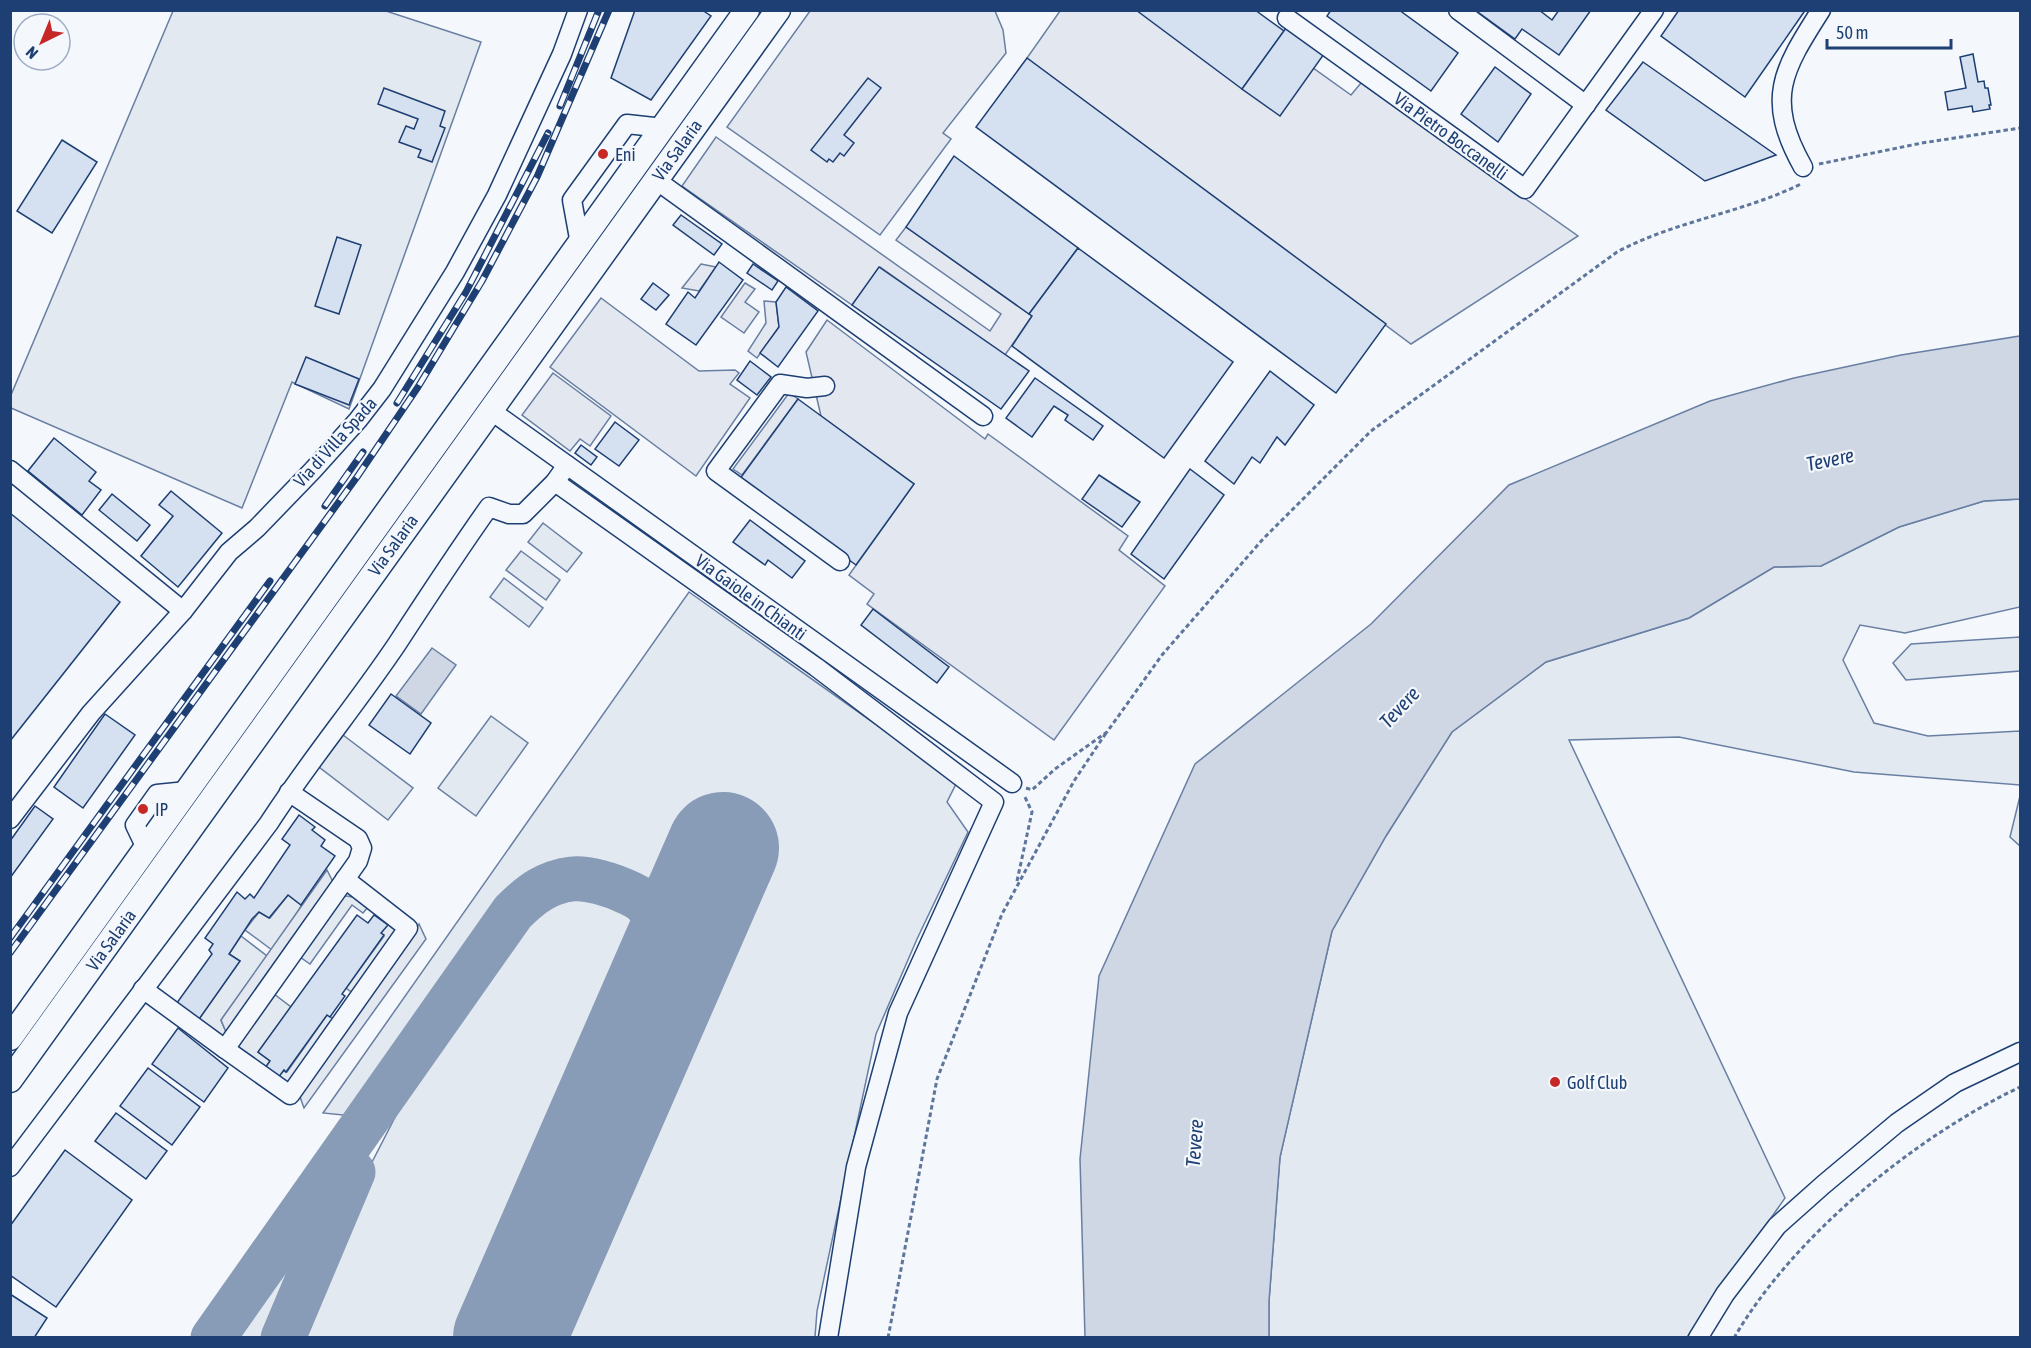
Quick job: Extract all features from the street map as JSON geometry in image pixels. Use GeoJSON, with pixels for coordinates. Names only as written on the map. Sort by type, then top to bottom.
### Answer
{"type":"FeatureCollection","features":[{"type":"Feature","properties":{"kind":"main road","name":"Via Salaria"},"geometry":{"type":"LineString","coordinates":[[10,1038],[747,10]]}},
{"type":"Feature","properties":{"kind":"main road","name":"Via Salaria"},"geometry":{"type":"LineString","coordinates":[[10,1080],[778,10]]}},
{"type":"Feature","properties":{"kind":"street","name":"Via di Villa Spada"},"geometry":{"type":"LineString","coordinates":[[10,819],[91,713],[183,611],[229,552],[313,470],[358,420],[382,389],[455,272],[497,195],[562,54],[578,10]]}},
{"type":"Feature","properties":{"kind":"street"},"geometry":{"type":"LineString","coordinates":[[1458,10],[1586,105]]}},
{"type":"Feature","properties":{"kind":"street","name":"Via Pietro Boccanelli"},"geometry":{"type":"LineString","coordinates":[[1287,18],[1525,189],[1653,10]]}},
{"type":"Feature","properties":{"kind":"street"},"geometry":{"type":"LineString","coordinates":[[1803,167],[1789,144],[1781,115],[1783,82],[1792,55],[1821,10]]}},
{"type":"Feature","properties":{"kind":"street"},"geometry":{"type":"LineString","coordinates":[[580,244],[572,200],[627,124],[663,128]]}},
{"type":"Feature","properties":{"kind":"street"},"geometry":{"type":"LineString","coordinates":[[656,180],[983,416]]}},
{"type":"Feature","properties":{"kind":"street"},"geometry":{"type":"LineString","coordinates":[[825,386],[807,388],[780,384],[716,471],[840,561]]}},
{"type":"Feature","properties":{"kind":"street","name":"Via Gaiole in Chianti"},"geometry":{"type":"LineString","coordinates":[[490,410],[1012,783]]}},
{"type":"Feature","properties":{"kind":"street"},"geometry":{"type":"LineString","coordinates":[[10,1167],[269,823],[396,644],[425,597],[489,507],[509,514],[523,514],[555,482],[567,465]]}},
{"type":"Feature","properties":{"kind":"street"},"geometry":{"type":"LineString","coordinates":[[10,470],[183,611]]}},
{"type":"Feature","properties":{"kind":"street"},"geometry":{"type":"LineString","coordinates":[[555,482],[816,667],[994,802],[898,1013],[856,1167],[828,1338]]}},
{"type":"Feature","properties":{"kind":"street"},"geometry":{"type":"LineString","coordinates":[[225,1049],[358,861],[362,848],[358,838],[289,792]]}},
{"type":"Feature","properties":{"kind":"street"},"geometry":{"type":"LineString","coordinates":[[143,989],[290,1095],[408,927],[345,879]]}},
{"type":"Feature","properties":{"kind":"street"},"geometry":{"type":"LineString","coordinates":[[1698,1338],[1725,1294],[1777,1226],[1822,1185],[1897,1123],[1955,1083],[2020,1052]]}},
{"type":"Feature","properties":{"kind":"path"},"geometry":{"type":"LineString","coordinates":[[888,1338],[937,1079],[1002,914],[1074,781],[1107,732],[1162,655],[1263,539],[1371,431],[1617,252],[1646,236],[1770,199],[1802,183],[1803,167],[1922,143],[2020,128]]}},
{"type":"Feature","properties":{"kind":"path"},"geometry":{"type":"LineString","coordinates":[[1012,783],[1032,790],[1055,769],[1107,732]]}},
{"type":"Feature","properties":{"kind":"path"},"geometry":{"type":"LineString","coordinates":[[1012,783],[1026,797],[1032,812],[1016,887]]}},
{"type":"Feature","properties":{"kind":"path"},"geometry":{"type":"LineString","coordinates":[[1734,1338],[1801,1249],[1838,1213],[1932,1136],[1978,1107],[2020,1087]]}},
{"type":"Feature","properties":{"kind":"shaded area"},"geometry":{"type":"Polygon","coordinates":[[[173,11],[386,11],[481,42],[349,409],[292,382],[242,508],[11,408],[11,395],[173,11]]]}},
{"type":"Feature","properties":{"kind":"shaded area"},"geometry":{"type":"Polygon","coordinates":[[[810,11],[995,11],[1003,30],[1006,53],[943,133],[951,139],[880,235],[727,127],[810,11]]]}},
{"type":"Feature","properties":{"kind":"shaded area"},"geometry":{"type":"Polygon","coordinates":[[[1060,11],[1137,11],[1313,68],[1351,95],[1361,83],[1578,236],[1411,344],[1027,58],[1060,11]]]}},
{"type":"Feature","properties":{"kind":"shaded area"},"geometry":{"type":"Polygon","coordinates":[[[716,137],[990,331],[1001,314],[896,240],[906,227],[1032,316],[1005,355],[880,267],[852,305],[682,186],[716,137]]]}},
{"type":"Feature","properties":{"kind":"shaded area"},"geometry":{"type":"Polygon","coordinates":[[[701,264],[716,267],[699,291],[682,288],[701,264]]]}},
{"type":"Feature","properties":{"kind":"shaded area"},"geometry":{"type":"Polygon","coordinates":[[[745,283],[755,289],[745,302],[759,312],[744,333],[721,317],[745,283]]]}},
{"type":"Feature","properties":{"kind":"shaded area"},"geometry":{"type":"Polygon","coordinates":[[[601,298],[699,371],[735,370],[739,373],[730,384],[750,398],[696,476],[550,367],[601,298]]]}},
{"type":"Feature","properties":{"kind":"shaded area"},"geometry":{"type":"Polygon","coordinates":[[[764,301],[776,302],[779,327],[757,358],[748,351],[766,323],[764,301]]]}},
{"type":"Feature","properties":{"kind":"shaded area"},"geometry":{"type":"Polygon","coordinates":[[[827,320],[985,439],[988,434],[1128,536],[1119,550],[1165,586],[1054,740],[867,604],[874,594],[849,575],[914,484],[821,416],[806,352],[827,320]]]}},
{"type":"Feature","properties":{"kind":"shaded area"},"geometry":{"type":"Polygon","coordinates":[[[553,373],[611,416],[590,446],[580,439],[570,451],[522,415],[553,373]]]}},
{"type":"Feature","properties":{"kind":"shaded area"},"geometry":{"type":"Polygon","coordinates":[[[789,393],[798,399],[742,475],[733,469],[789,393]]]}},
{"type":"Feature","properties":{"kind":"shaded area"},"geometry":{"type":"Polygon","coordinates":[[[2020,499],[2020,607],[1905,633],[1860,625],[1843,660],[1874,723],[1928,736],[2020,731],[2020,785],[1854,772],[1679,737],[1569,740],[1785,1198],[1687,1337],[1269,1338],[1269,1301],[1280,1157],[1332,931],[1386,836],[1452,732],[1546,662],[1689,618],[1774,567],[1821,566],[1899,527],[1984,501],[2020,499]]]}},
{"type":"Feature","properties":{"kind":"shaded area"},"geometry":{"type":"Polygon","coordinates":[[[543,523],[582,553],[567,572],[528,542],[543,523]]]}},
{"type":"Feature","properties":{"kind":"shaded area"},"geometry":{"type":"Polygon","coordinates":[[[521,551],[560,580],[546,600],[506,570],[521,551]]]}},
{"type":"Feature","properties":{"kind":"shaded area"},"geometry":{"type":"Polygon","coordinates":[[[504,578],[543,608],[529,627],[490,597],[504,578]]]}},
{"type":"Feature","properties":{"kind":"shaded area"},"geometry":{"type":"Polygon","coordinates":[[[689,592],[957,782],[947,802],[968,832],[917,939],[876,1034],[817,1311],[815,1337],[558,1337],[766,850],[692,815],[666,877],[654,885],[596,868],[581,866],[566,866],[531,877],[510,890],[358,1108],[343,1115],[323,1113],[689,592]]]}},
{"type":"Feature","properties":{"kind":"shaded area"},"geometry":{"type":"Polygon","coordinates":[[[2020,637],[2020,671],[1906,680],[1893,663],[1911,644],[2020,637]]]}},
{"type":"Feature","properties":{"kind":"shaded area"},"geometry":{"type":"Polygon","coordinates":[[[491,716],[528,743],[476,816],[438,788],[491,716]]]}},
{"type":"Feature","properties":{"kind":"shaded area"},"geometry":{"type":"Polygon","coordinates":[[[343,735],[413,788],[388,820],[319,767],[343,735]]]}},
{"type":"Feature","properties":{"kind":"shaded area"},"geometry":{"type":"Polygon","coordinates":[[[2020,796],[2020,846],[2010,837],[2020,796]]]}},
{"type":"Feature","properties":{"kind":"shaded area"},"geometry":{"type":"Polygon","coordinates":[[[327,870],[334,884],[226,1032],[221,1020],[327,870]]]}},
{"type":"Feature","properties":{"kind":"shaded area"},"geometry":{"type":"Polygon","coordinates":[[[288,895],[301,905],[272,950],[245,930],[259,912],[270,918],[288,895]]]}},
{"type":"Feature","properties":{"kind":"shaded area"},"geometry":{"type":"Polygon","coordinates":[[[344,896],[358,899],[375,908],[390,919],[398,931],[354,994],[346,988],[384,936],[381,933],[389,923],[368,907],[363,913],[352,905],[310,964],[300,957],[344,896]]]}},
{"type":"Feature","properties":{"kind":"shaded area"},"geometry":{"type":"Polygon","coordinates":[[[571,897],[604,904],[623,913],[637,929],[641,940],[471,1337],[298,1337],[368,1170],[408,1092],[518,931],[541,909],[571,897]]]}},
{"type":"Feature","properties":{"kind":"shaded area"},"geometry":{"type":"Polygon","coordinates":[[[419,924],[426,939],[304,1108],[299,1094],[419,924]]]}},
{"type":"Feature","properties":{"kind":"shaded area"},"geometry":{"type":"Polygon","coordinates":[[[241,936],[267,956],[221,1020],[226,1032],[223,1038],[197,1022],[240,961],[229,954],[241,936]]]}},
{"type":"Feature","properties":{"kind":"shaded area"},"geometry":{"type":"Polygon","coordinates":[[[274,994],[291,1007],[258,1052],[270,1061],[265,1068],[287,1072],[327,1015],[336,1020],[288,1083],[240,1053],[238,1047],[274,994]]]}},
{"type":"Feature","properties":{"kind":"shaded area"},"geometry":{"type":"Polygon","coordinates":[[[292,1253],[298,1256],[264,1337],[232,1337],[292,1253]]]}},
{"type":"Feature","properties":{"kind":"water","name":"Tevere"},"geometry":{"type":"Polygon","coordinates":[[[2020,336],[2020,499],[1984,501],[1899,527],[1821,566],[1774,567],[1689,618],[1546,662],[1452,732],[1386,836],[1332,931],[1280,1157],[1269,1301],[1269,1337],[1085,1337],[1080,1159],[1099,976],[1195,764],[1371,624],[1509,485],[1710,401],[1794,378],[1901,355],[2020,336]]]}},
{"type":"Feature","properties":{"kind":"water"},"geometry":{"type":"Polygon","coordinates":[[[432,648],[456,665],[421,714],[396,696],[432,648]]]}},
{"type":"Feature","properties":{"kind":"building"},"geometry":{"type":"Polygon","coordinates":[[[635,10],[702,10],[711,16],[651,100],[611,78],[635,10]]]}},
{"type":"Feature","properties":{"kind":"building"},"geometry":{"type":"Polygon","coordinates":[[[1136,10],[1255,10],[1284,31],[1242,89],[1136,10]]]}},
{"type":"Feature","properties":{"kind":"building"},"geometry":{"type":"Polygon","coordinates":[[[1331,10],[1399,10],[1458,53],[1431,91],[1327,16],[1331,10]]]}},
{"type":"Feature","properties":{"kind":"building"},"geometry":{"type":"Polygon","coordinates":[[[1475,10],[1539,10],[1552,20],[1559,10],[1591,10],[1559,55],[1522,29],[1515,39],[1475,10]]]}},
{"type":"Feature","properties":{"kind":"building"},"geometry":{"type":"Polygon","coordinates":[[[1679,10],[1802,10],[1804,12],[1745,97],[1661,36],[1679,10]]]}},
{"type":"Feature","properties":{"kind":"building"},"geometry":{"type":"Polygon","coordinates":[[[1286,28],[1324,54],[1280,116],[1242,89],[1286,28]]]}},
{"type":"Feature","properties":{"kind":"building"},"geometry":{"type":"Polygon","coordinates":[[[1973,54],[1978,82],[1984,81],[1985,88],[1988,88],[1990,109],[1973,112],[1972,106],[1948,110],[1945,92],[1966,88],[1960,57],[1973,54]]]}},
{"type":"Feature","properties":{"kind":"building"},"geometry":{"type":"Polygon","coordinates":[[[1027,58],[1386,324],[1336,393],[976,127],[1027,58]]]}},
{"type":"Feature","properties":{"kind":"building"},"geometry":{"type":"Polygon","coordinates":[[[1643,62],[1776,155],[1705,181],[1606,110],[1643,62]]]}},
{"type":"Feature","properties":{"kind":"building"},"geometry":{"type":"Polygon","coordinates":[[[1495,67],[1531,94],[1498,142],[1461,114],[1495,67]]]}},
{"type":"Feature","properties":{"kind":"building"},"geometry":{"type":"Polygon","coordinates":[[[868,78],[881,88],[844,135],[854,143],[844,156],[840,153],[833,162],[829,159],[827,162],[811,150],[868,78]]]}},
{"type":"Feature","properties":{"kind":"building"},"geometry":{"type":"Polygon","coordinates":[[[384,88],[445,111],[440,126],[445,128],[432,162],[418,157],[421,150],[399,142],[406,126],[414,129],[418,119],[378,104],[384,88]]]}},
{"type":"Feature","properties":{"kind":"building"},"geometry":{"type":"Polygon","coordinates":[[[62,140],[97,162],[52,233],[17,211],[62,140]]]}},
{"type":"Feature","properties":{"kind":"building"},"geometry":{"type":"Polygon","coordinates":[[[954,156],[1078,248],[1029,314],[906,227],[954,156]]]}},
{"type":"Feature","properties":{"kind":"building"},"geometry":{"type":"Polygon","coordinates":[[[681,215],[722,244],[714,255],[673,225],[681,215]]]}},
{"type":"Feature","properties":{"kind":"building"},"geometry":{"type":"Polygon","coordinates":[[[337,237],[361,245],[339,314],[315,306],[337,237]]]}},
{"type":"Feature","properties":{"kind":"building"},"geometry":{"type":"Polygon","coordinates":[[[1078,248],[1233,362],[1164,458],[1012,346],[1032,316],[1029,314],[1078,248]]]}},
{"type":"Feature","properties":{"kind":"building"},"geometry":{"type":"Polygon","coordinates":[[[719,262],[743,280],[696,345],[666,324],[688,292],[695,298],[719,262]]]}},
{"type":"Feature","properties":{"kind":"building"},"geometry":{"type":"Polygon","coordinates":[[[753,264],[778,281],[772,290],[747,273],[753,264]]]}},
{"type":"Feature","properties":{"kind":"building"},"geometry":{"type":"Polygon","coordinates":[[[879,267],[1029,371],[1001,409],[852,305],[879,267]]]}},
{"type":"Feature","properties":{"kind":"building"},"geometry":{"type":"Polygon","coordinates":[[[653,283],[669,295],[656,310],[641,299],[653,283]]]}},
{"type":"Feature","properties":{"kind":"building"},"geometry":{"type":"Polygon","coordinates":[[[786,287],[818,311],[778,367],[760,353],[779,327],[776,302],[786,287]]]}},
{"type":"Feature","properties":{"kind":"building"},"geometry":{"type":"Polygon","coordinates":[[[306,357],[359,379],[349,405],[295,384],[306,357]]]}},
{"type":"Feature","properties":{"kind":"building"},"geometry":{"type":"Polygon","coordinates":[[[750,361],[771,377],[757,395],[737,380],[750,361]]]}},
{"type":"Feature","properties":{"kind":"building"},"geometry":{"type":"Polygon","coordinates":[[[1270,371],[1314,405],[1285,445],[1277,437],[1260,463],[1252,457],[1234,484],[1205,461],[1270,371]]]}},
{"type":"Feature","properties":{"kind":"building"},"geometry":{"type":"Polygon","coordinates":[[[1035,378],[1103,426],[1093,440],[1065,420],[1068,415],[1054,406],[1032,437],[1006,418],[1035,378]]]}},
{"type":"Feature","properties":{"kind":"building"},"geometry":{"type":"Polygon","coordinates":[[[798,399],[914,484],[856,565],[739,480],[798,399]]]}},
{"type":"Feature","properties":{"kind":"building"},"geometry":{"type":"Polygon","coordinates":[[[615,422],[639,440],[619,466],[595,449],[615,422]]]}},
{"type":"Feature","properties":{"kind":"building"},"geometry":{"type":"Polygon","coordinates":[[[54,438],[96,472],[89,481],[101,490],[82,515],[28,471],[54,438]]]}},
{"type":"Feature","properties":{"kind":"building"},"geometry":{"type":"Polygon","coordinates":[[[581,445],[597,457],[591,465],[575,453],[581,445]]]}},
{"type":"Feature","properties":{"kind":"building"},"geometry":{"type":"Polygon","coordinates":[[[1190,469],[1224,495],[1164,579],[1131,554],[1190,469]]]}},
{"type":"Feature","properties":{"kind":"building"},"geometry":{"type":"Polygon","coordinates":[[[1099,475],[1140,502],[1122,527],[1082,499],[1099,475]]]}},
{"type":"Feature","properties":{"kind":"building"},"geometry":{"type":"Polygon","coordinates":[[[171,491],[222,533],[178,587],[141,556],[173,516],[159,505],[171,491]]]}},
{"type":"Feature","properties":{"kind":"building"},"geometry":{"type":"Polygon","coordinates":[[[112,494],[150,525],[137,541],[99,510],[112,494]]]}},
{"type":"Feature","properties":{"kind":"building"},"geometry":{"type":"Polygon","coordinates":[[[10,513],[120,602],[10,741],[10,513]]]}},
{"type":"Feature","properties":{"kind":"building"},"geometry":{"type":"Polygon","coordinates":[[[750,520],[805,561],[792,578],[768,560],[765,565],[733,542],[750,520]]]}},
{"type":"Feature","properties":{"kind":"building"},"geometry":{"type":"Polygon","coordinates":[[[873,609],[949,667],[937,683],[861,625],[873,609]]]}},
{"type":"Feature","properties":{"kind":"building"},"geometry":{"type":"Polygon","coordinates":[[[391,694],[431,723],[410,754],[369,725],[391,694]]]}},
{"type":"Feature","properties":{"kind":"building"},"geometry":{"type":"Polygon","coordinates":[[[105,714],[135,735],[83,808],[54,787],[105,714]]]}},
{"type":"Feature","properties":{"kind":"building"},"geometry":{"type":"Polygon","coordinates":[[[35,806],[53,819],[10,878],[10,841],[35,806]]]}},
{"type":"Feature","properties":{"kind":"building"},"geometry":{"type":"Polygon","coordinates":[[[299,815],[315,827],[312,830],[325,840],[321,846],[335,856],[301,905],[288,895],[269,918],[259,912],[252,919],[229,954],[240,961],[197,1022],[174,1007],[212,954],[209,950],[213,944],[205,938],[237,892],[245,899],[250,894],[254,898],[290,845],[282,839],[299,815]]]}},
{"type":"Feature","properties":{"kind":"building"},"geometry":{"type":"Polygon","coordinates":[[[357,915],[368,923],[374,915],[388,925],[381,933],[384,935],[342,994],[345,996],[330,1017],[327,1015],[286,1072],[284,1070],[278,1078],[265,1068],[270,1061],[258,1052],[357,915]]]}},
{"type":"Feature","properties":{"kind":"building"},"geometry":{"type":"Polygon","coordinates":[[[178,1028],[228,1068],[204,1102],[152,1064],[178,1028]]]}},
{"type":"Feature","properties":{"kind":"building"},"geometry":{"type":"Polygon","coordinates":[[[148,1068],[200,1107],[172,1145],[120,1106],[148,1068]]]}},
{"type":"Feature","properties":{"kind":"building"},"geometry":{"type":"Polygon","coordinates":[[[116,1113],[167,1151],[146,1179],[95,1141],[116,1113]]]}},
{"type":"Feature","properties":{"kind":"building"},"geometry":{"type":"Polygon","coordinates":[[[65,1150],[132,1200],[56,1307],[10,1275],[10,1226],[65,1150]]]}},
{"type":"Feature","properties":{"kind":"building"},"geometry":{"type":"Polygon","coordinates":[[[10,1294],[47,1318],[34,1338],[10,1338],[10,1294]]]}},
{"type":"Feature","properties":{"kind":"taxiway"},"geometry":{"type":"LineString","coordinates":[[213,1338],[513,912],[526,900],[547,886],[572,879],[584,879],[615,887],[646,902],[668,923],[674,937],[673,962]]}},
{"type":"Feature","properties":{"kind":"taxiway"},"geometry":{"type":"LineString","coordinates":[[283,1338],[353,1172]]}},
{"type":"Feature","properties":{"kind":"runway"},"geometry":{"type":"LineString","coordinates":[[509,1338],[723,848]]}},
{"type":"Feature","properties":{"kind":"railway"},"geometry":{"type":"LineString","coordinates":[[560,106],[599,10]]}},
{"type":"Feature","properties":{"kind":"railway"},"geometry":{"type":"LineString","coordinates":[[10,953],[357,477],[418,387],[482,281],[537,177],[609,10]]}},
{"type":"Feature","properties":{"kind":"railway"},"geometry":{"type":"LineString","coordinates":[[397,403],[466,292],[548,133]]}},
{"type":"Feature","properties":{"kind":"railway"},"geometry":{"type":"LineString","coordinates":[[325,506],[363,452]]}},
{"type":"Feature","properties":{"kind":"railway"},"geometry":{"type":"LineString","coordinates":[[10,938],[270,581]]}},
{"type":"Feature","properties":{"kind":"place","name":"Eni"},"geometry":{"type":"Point","coordinates":[603,154]}},
{"type":"Feature","properties":{"kind":"place","name":"IP"},"geometry":{"type":"Point","coordinates":[143,809]}},
{"type":"Feature","properties":{"kind":"place","name":"Golf Club"},"geometry":{"type":"Point","coordinates":[1555,1082]}}]}
